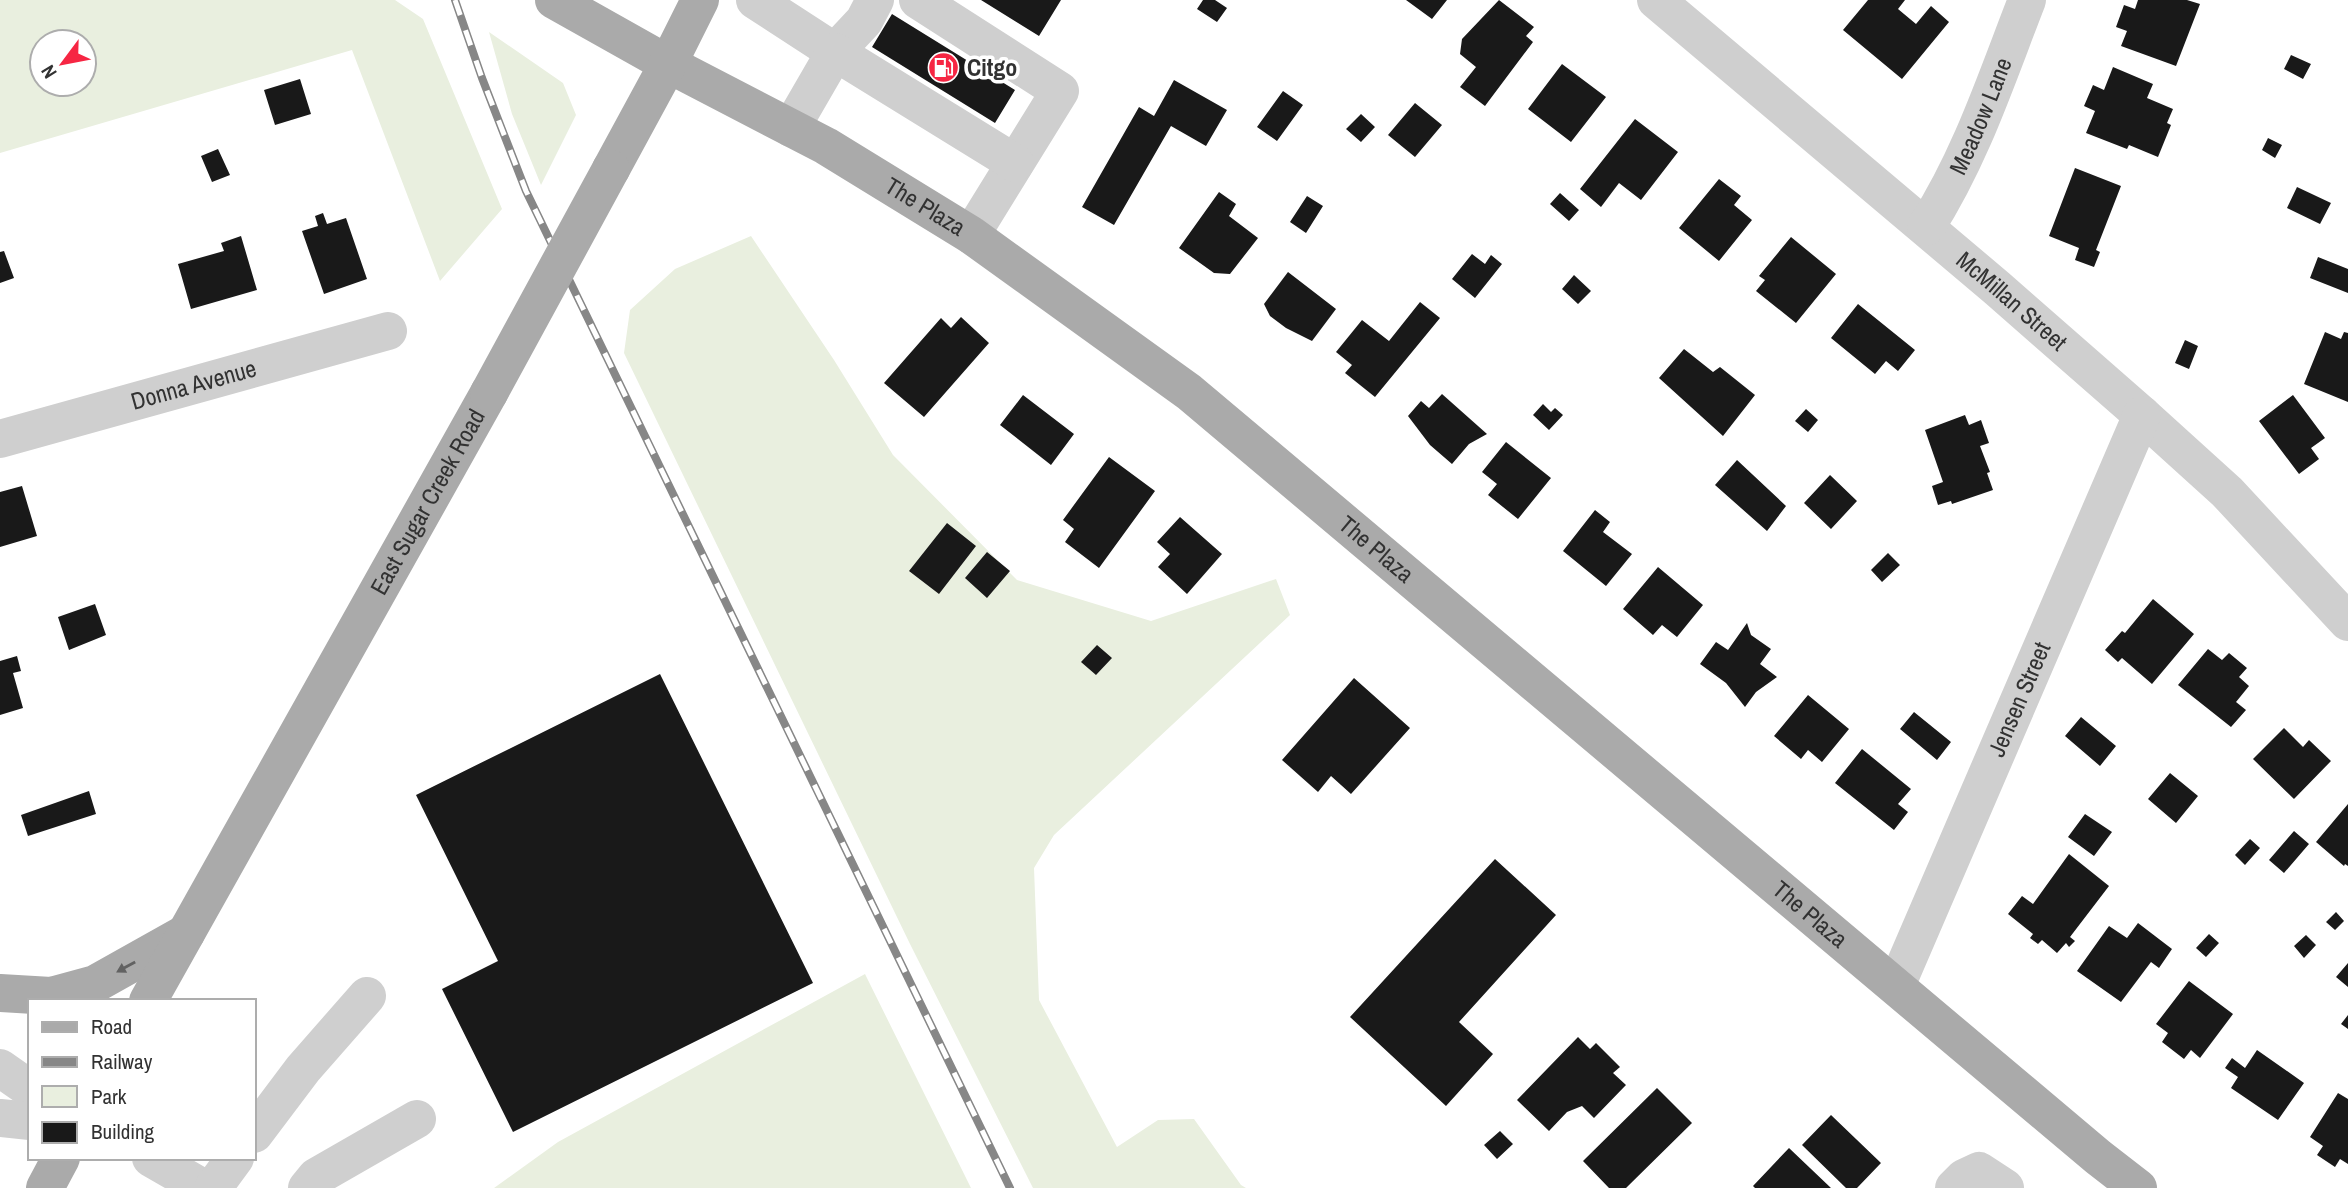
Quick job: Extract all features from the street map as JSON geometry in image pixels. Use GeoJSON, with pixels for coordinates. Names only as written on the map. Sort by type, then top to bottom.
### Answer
{"type":"FeatureCollection","features":[{"type":"Feature","properties":{"kind":"main road","name":"The Plaza"},"geometry":{"type":"LineString","coordinates":[[554,0],[668,64],[826,146],[971,235],[1189,392],[2138,1188]]}},
{"type":"Feature","properties":{"kind":"main road","name":"East Sugar Creek Road"},"geometry":{"type":"LineString","coordinates":[[149,999],[489,393],[700,0]]}},
{"type":"Feature","properties":{"kind":"main road"},"geometry":{"type":"LineString","coordinates":[[0,993],[51,996],[95,984],[186,933]]}},
{"type":"Feature","properties":{"kind":"main road"},"geometry":{"type":"LineString","coordinates":[[45,1188],[60,1160]]}},
{"type":"Feature","properties":{"kind":"street"},"geometry":{"type":"LineString","coordinates":[[755,0],[1015,163]]}},
{"type":"Feature","properties":{"kind":"street"},"geometry":{"type":"LineString","coordinates":[[791,128],[835,52],[864,21],[875,0]]}},
{"type":"Feature","properties":{"kind":"street"},"geometry":{"type":"LineString","coordinates":[[918,0],[1060,91],[971,235]]}},
{"type":"Feature","properties":{"kind":"street","name":"McMillan Street"},"geometry":{"type":"LineString","coordinates":[[1657,0],[1926,227],[2142,415],[2227,492],[2344,609]]}},
{"type":"Feature","properties":{"kind":"street","name":"Meadow Lane"},"geometry":{"type":"LineString","coordinates":[[1926,227],[1945,197],[1968,150],[2027,0]]}},
{"type":"Feature","properties":{"kind":"street","name":"Donna Avenue"},"geometry":{"type":"LineString","coordinates":[[0,439],[388,331]]}},
{"type":"Feature","properties":{"kind":"street","name":"Jensen Street"},"geometry":{"type":"LineString","coordinates":[[1896,986],[2142,415]]}},
{"type":"Feature","properties":{"kind":"street"},"geometry":{"type":"LineString","coordinates":[[256,1131],[303,1069],[367,996]]}},
{"type":"Feature","properties":{"kind":"street"},"geometry":{"type":"LineString","coordinates":[[0,1068],[28,1088]]}},
{"type":"Feature","properties":{"kind":"street"},"geometry":{"type":"LineString","coordinates":[[0,1118],[28,1121]]}},
{"type":"Feature","properties":{"kind":"street"},"geometry":{"type":"LineString","coordinates":[[307,1188],[316,1177],[417,1119]]}},
{"type":"Feature","properties":{"kind":"street"},"geometry":{"type":"LineString","coordinates":[[154,1160],[203,1188]]}},
{"type":"Feature","properties":{"kind":"street"},"geometry":{"type":"LineString","coordinates":[[213,1188],[234,1160]]}},
{"type":"Feature","properties":{"kind":"green space"},"geometry":{"type":"Polygon","coordinates":[[[0,0],[395,0],[423,19],[502,209],[440,281],[352,50],[0,153],[0,0]]]}},
{"type":"Feature","properties":{"kind":"green space"},"geometry":{"type":"Polygon","coordinates":[[[489,32],[563,83],[576,115],[541,185],[512,114],[489,32]]]}},
{"type":"Feature","properties":{"kind":"green space"},"geometry":{"type":"Polygon","coordinates":[[[751,236],[834,360],[893,455],[1017,580],[1151,621],[1276,579],[1290,615],[1054,835],[1034,868],[1039,1000],[1117,1147],[1158,1120],[1194,1119],[1241,1185],[1246,1188],[1033,1188],[910,944],[624,353],[630,310],[675,269],[751,236]]]}},
{"type":"Feature","properties":{"kind":"green space"},"geometry":{"type":"Polygon","coordinates":[[[865,974],[971,1188],[494,1188],[558,1142],[865,974]]]}},
{"type":"Feature","properties":{"kind":"building"},"geometry":{"type":"Polygon","coordinates":[[[981,0],[1061,0],[1039,36],[981,0]]]}},
{"type":"Feature","properties":{"kind":"building"},"geometry":{"type":"Polygon","coordinates":[[[1203,0],[1215,0],[1227,8],[1217,22],[1197,9],[1203,0]]]}},
{"type":"Feature","properties":{"kind":"building"},"geometry":{"type":"Polygon","coordinates":[[[1406,0],[1447,0],[1432,19],[1406,0]]]}},
{"type":"Feature","properties":{"kind":"building"},"geometry":{"type":"Polygon","coordinates":[[[1499,0],[1534,27],[1526,36],[1533,42],[1485,106],[1460,87],[1476,67],[1460,54],[1462,39],[1499,0]]]}},
{"type":"Feature","properties":{"kind":"building"},"geometry":{"type":"Polygon","coordinates":[[[1868,0],[1905,0],[1898,9],[1916,24],[1931,6],[1949,22],[1902,79],[1843,30],[1868,0]]]}},
{"type":"Feature","properties":{"kind":"building"},"geometry":{"type":"Polygon","coordinates":[[[2138,0],[2187,0],[2200,4],[2176,66],[2121,46],[2127,31],[2116,27],[2124,5],[2135,9],[2138,0]]]}},
{"type":"Feature","properties":{"kind":"building","name":"Citgo"},"geometry":{"type":"Polygon","coordinates":[[[892,14],[1015,90],[995,123],[872,47],[892,14]]]}},
{"type":"Feature","properties":{"kind":"building"},"geometry":{"type":"Polygon","coordinates":[[[2291,55],[2311,64],[2303,79],[2284,69],[2291,55]]]}},
{"type":"Feature","properties":{"kind":"building"},"geometry":{"type":"Polygon","coordinates":[[[1562,64],[1606,97],[1571,142],[1528,109],[1562,64]]]}},
{"type":"Feature","properties":{"kind":"building"},"geometry":{"type":"Polygon","coordinates":[[[2113,67],[2153,84],[2147,98],[2173,109],[2167,123],[2171,125],[2158,157],[2129,145],[2127,149],[2086,133],[2095,111],[2084,106],[2093,85],[2104,90],[2113,67]]]}},
{"type":"Feature","properties":{"kind":"building"},"geometry":{"type":"Polygon","coordinates":[[[300,79],[311,114],[275,125],[264,90],[300,79]]]}},
{"type":"Feature","properties":{"kind":"building"},"geometry":{"type":"Polygon","coordinates":[[[1174,80],[1227,110],[1206,146],[1171,126],[1114,225],[1082,207],[1139,107],[1154,116],[1174,80]]]}},
{"type":"Feature","properties":{"kind":"building"},"geometry":{"type":"Polygon","coordinates":[[[1283,91],[1303,105],[1277,141],[1257,127],[1283,91]]]}},
{"type":"Feature","properties":{"kind":"building"},"geometry":{"type":"Polygon","coordinates":[[[1415,103],[1442,125],[1415,157],[1388,135],[1415,103]]]}},
{"type":"Feature","properties":{"kind":"building"},"geometry":{"type":"Polygon","coordinates":[[[1361,114],[1375,127],[1361,142],[1346,129],[1361,114]]]}},
{"type":"Feature","properties":{"kind":"building"},"geometry":{"type":"Polygon","coordinates":[[[1635,119],[1678,152],[1641,200],[1619,183],[1601,207],[1580,189],[1635,119]]]}},
{"type":"Feature","properties":{"kind":"building"},"geometry":{"type":"Polygon","coordinates":[[[2268,138],[2282,145],[2275,158],[2262,150],[2268,138]]]}},
{"type":"Feature","properties":{"kind":"building"},"geometry":{"type":"Polygon","coordinates":[[[218,149],[230,175],[212,182],[201,156],[218,149]]]}},
{"type":"Feature","properties":{"kind":"building"},"geometry":{"type":"Polygon","coordinates":[[[2075,168],[2121,186],[2096,250],[2100,252],[2094,267],[2075,260],[2079,248],[2049,236],[2075,168]]]}},
{"type":"Feature","properties":{"kind":"building"},"geometry":{"type":"Polygon","coordinates":[[[1719,179],[1741,196],[1734,205],[1752,220],[1719,261],[1679,228],[1719,179]]]}},
{"type":"Feature","properties":{"kind":"building"},"geometry":{"type":"Polygon","coordinates":[[[2297,187],[2331,203],[2320,224],[2287,208],[2297,187]]]}},
{"type":"Feature","properties":{"kind":"building"},"geometry":{"type":"Polygon","coordinates":[[[1219,192],[1236,204],[1229,216],[1258,238],[1230,274],[1214,273],[1179,248],[1219,192]]]}},
{"type":"Feature","properties":{"kind":"building"},"geometry":{"type":"Polygon","coordinates":[[[1560,193],[1579,210],[1569,221],[1550,204],[1560,193]]]}},
{"type":"Feature","properties":{"kind":"building"},"geometry":{"type":"Polygon","coordinates":[[[1307,196],[1323,206],[1306,233],[1290,222],[1307,196]]]}},
{"type":"Feature","properties":{"kind":"building"},"geometry":{"type":"Polygon","coordinates":[[[323,213],[327,224],[346,218],[367,279],[324,294],[302,231],[318,226],[315,216],[323,213]]]}},
{"type":"Feature","properties":{"kind":"building"},"geometry":{"type":"Polygon","coordinates":[[[241,236],[257,290],[191,309],[178,264],[224,251],[221,243],[241,236]]]}},
{"type":"Feature","properties":{"kind":"building"},"geometry":{"type":"Polygon","coordinates":[[[1791,237],[1836,274],[1796,323],[1756,291],[1765,280],[1759,276],[1791,237]]]}},
{"type":"Feature","properties":{"kind":"building"},"geometry":{"type":"Polygon","coordinates":[[[4,251],[14,278],[0,283],[0,252],[4,251]]]}},
{"type":"Feature","properties":{"kind":"building"},"geometry":{"type":"Polygon","coordinates":[[[1472,254],[1485,264],[1491,255],[1502,264],[1475,298],[1452,279],[1472,254]]]}},
{"type":"Feature","properties":{"kind":"building"},"geometry":{"type":"Polygon","coordinates":[[[2318,257],[2348,269],[2348,293],[2310,278],[2318,257]]]}},
{"type":"Feature","properties":{"kind":"building"},"geometry":{"type":"Polygon","coordinates":[[[1288,272],[1336,309],[1312,341],[1286,328],[1270,316],[1264,304],[1288,272]]]}},
{"type":"Feature","properties":{"kind":"building"},"geometry":{"type":"Polygon","coordinates":[[[1574,275],[1591,291],[1578,304],[1562,289],[1574,275]]]}},
{"type":"Feature","properties":{"kind":"building"},"geometry":{"type":"Polygon","coordinates":[[[1420,302],[1440,318],[1375,397],[1345,373],[1352,365],[1336,352],[1362,320],[1389,341],[1420,302]]]}},
{"type":"Feature","properties":{"kind":"building"},"geometry":{"type":"Polygon","coordinates":[[[1858,304],[1915,350],[1898,371],[1886,361],[1875,374],[1831,338],[1858,304]]]}},
{"type":"Feature","properties":{"kind":"building"},"geometry":{"type":"Polygon","coordinates":[[[961,317],[989,343],[924,417],[884,383],[941,318],[951,328],[961,317]]]}},
{"type":"Feature","properties":{"kind":"building"},"geometry":{"type":"Polygon","coordinates":[[[2325,332],[2341,339],[2344,332],[2348,333],[2348,402],[2304,384],[2325,332]]]}},
{"type":"Feature","properties":{"kind":"building"},"geometry":{"type":"Polygon","coordinates":[[[2185,340],[2198,346],[2189,369],[2175,363],[2185,340]]]}},
{"type":"Feature","properties":{"kind":"building"},"geometry":{"type":"Polygon","coordinates":[[[1684,349],[1713,372],[1720,367],[1755,395],[1723,436],[1659,378],[1684,349]]]}},
{"type":"Feature","properties":{"kind":"building"},"geometry":{"type":"Polygon","coordinates":[[[1442,394],[1487,434],[1469,444],[1452,464],[1430,445],[1408,416],[1421,401],[1429,408],[1442,394]]]}},
{"type":"Feature","properties":{"kind":"building"},"geometry":{"type":"Polygon","coordinates":[[[1023,395],[1074,434],[1051,465],[1000,425],[1023,395]]]}},
{"type":"Feature","properties":{"kind":"building"},"geometry":{"type":"Polygon","coordinates":[[[2293,395],[2325,438],[2311,448],[2319,459],[2299,474],[2259,421],[2293,395]]]}},
{"type":"Feature","properties":{"kind":"building"},"geometry":{"type":"Polygon","coordinates":[[[1543,404],[1551,412],[1555,408],[1563,415],[1549,430],[1533,415],[1543,404]]]}},
{"type":"Feature","properties":{"kind":"building"},"geometry":{"type":"Polygon","coordinates":[[[1806,409],[1818,420],[1808,432],[1795,421],[1806,409]]]}},
{"type":"Feature","properties":{"kind":"building"},"geometry":{"type":"Polygon","coordinates":[[[1965,415],[1969,425],[1981,420],[1989,443],[1980,446],[1990,472],[1987,473],[1993,490],[1952,504],[1951,501],[1938,505],[1932,486],[1943,482],[1925,430],[1965,415]]]}},
{"type":"Feature","properties":{"kind":"building"},"geometry":{"type":"Polygon","coordinates":[[[1506,442],[1551,478],[1518,519],[1488,495],[1497,484],[1482,472],[1506,442]]]}},
{"type":"Feature","properties":{"kind":"building"},"geometry":{"type":"Polygon","coordinates":[[[1109,457],[1155,491],[1099,568],[1065,542],[1074,529],[1063,520],[1109,457]]]}},
{"type":"Feature","properties":{"kind":"building"},"geometry":{"type":"Polygon","coordinates":[[[1737,460],[1786,506],[1767,531],[1715,485],[1737,460]]]}},
{"type":"Feature","properties":{"kind":"building"},"geometry":{"type":"Polygon","coordinates":[[[1830,475],[1857,501],[1831,529],[1804,503],[1830,475]]]}},
{"type":"Feature","properties":{"kind":"building"},"geometry":{"type":"Polygon","coordinates":[[[22,486],[37,536],[0,547],[0,492],[22,486]]]}},
{"type":"Feature","properties":{"kind":"building"},"geometry":{"type":"Polygon","coordinates":[[[1595,510],[1610,522],[1603,532],[1632,554],[1606,586],[1563,551],[1595,510]]]}},
{"type":"Feature","properties":{"kind":"building"},"geometry":{"type":"Polygon","coordinates":[[[1180,517],[1222,554],[1187,594],[1158,567],[1170,554],[1157,542],[1180,517]]]}},
{"type":"Feature","properties":{"kind":"building"},"geometry":{"type":"Polygon","coordinates":[[[947,523],[976,546],[939,594],[909,571],[947,523]]]}},
{"type":"Feature","properties":{"kind":"building"},"geometry":{"type":"Polygon","coordinates":[[[987,552],[1010,571],[987,598],[965,578],[987,552]]]}},
{"type":"Feature","properties":{"kind":"building"},"geometry":{"type":"Polygon","coordinates":[[[1888,553],[1900,565],[1882,582],[1871,570],[1888,553]]]}},
{"type":"Feature","properties":{"kind":"building"},"geometry":{"type":"Polygon","coordinates":[[[1658,567],[1703,605],[1677,637],[1662,625],[1653,635],[1623,609],[1658,567]]]}},
{"type":"Feature","properties":{"kind":"building"},"geometry":{"type":"Polygon","coordinates":[[[2153,599],[2194,634],[2152,684],[2122,658],[2118,662],[2105,650],[2122,631],[2125,633],[2153,599]]]}},
{"type":"Feature","properties":{"kind":"building"},"geometry":{"type":"Polygon","coordinates":[[[95,604],[106,635],[69,650],[58,617],[95,604]]]}},
{"type":"Feature","properties":{"kind":"building"},"geometry":{"type":"Polygon","coordinates":[[[1747,623],[1751,635],[1771,649],[1760,664],[1777,677],[1756,692],[1745,707],[1726,683],[1700,664],[1716,642],[1728,650],[1747,623]]]}},
{"type":"Feature","properties":{"kind":"building"},"geometry":{"type":"Polygon","coordinates":[[[1097,645],[1112,658],[1096,675],[1081,662],[1097,645]]]}},
{"type":"Feature","properties":{"kind":"building"},"geometry":{"type":"Polygon","coordinates":[[[2208,649],[2222,660],[2229,653],[2247,668],[2239,677],[2249,686],[2236,702],[2246,710],[2231,727],[2178,685],[2208,649]]]}},
{"type":"Feature","properties":{"kind":"building"},"geometry":{"type":"Polygon","coordinates":[[[17,656],[21,671],[13,673],[23,708],[0,715],[0,661],[17,656]]]}},
{"type":"Feature","properties":{"kind":"building"},"geometry":{"type":"Polygon","coordinates":[[[660,674],[813,983],[513,1132],[442,989],[498,961],[416,795],[660,674]]]}},
{"type":"Feature","properties":{"kind":"building"},"geometry":{"type":"Polygon","coordinates":[[[1354,678],[1410,728],[1351,794],[1331,776],[1318,792],[1282,760],[1354,678]]]}},
{"type":"Feature","properties":{"kind":"building"},"geometry":{"type":"Polygon","coordinates":[[[1808,695],[1849,729],[1822,762],[1808,750],[1801,759],[1774,736],[1808,695]]]}},
{"type":"Feature","properties":{"kind":"building"},"geometry":{"type":"Polygon","coordinates":[[[1914,712],[1951,742],[1937,760],[1900,729],[1914,712]]]}},
{"type":"Feature","properties":{"kind":"building"},"geometry":{"type":"Polygon","coordinates":[[[2081,717],[2116,746],[2100,766],[2065,736],[2081,717]]]}},
{"type":"Feature","properties":{"kind":"building"},"geometry":{"type":"Polygon","coordinates":[[[2284,728],[2303,747],[2309,740],[2331,761],[2294,799],[2253,759],[2284,728]]]}},
{"type":"Feature","properties":{"kind":"building"},"geometry":{"type":"Polygon","coordinates":[[[1862,749],[1911,789],[1898,804],[1908,812],[1894,830],[1835,783],[1862,749]]]}},
{"type":"Feature","properties":{"kind":"building"},"geometry":{"type":"Polygon","coordinates":[[[2170,773],[2198,796],[2176,823],[2148,799],[2170,773]]]}},
{"type":"Feature","properties":{"kind":"building"},"geometry":{"type":"Polygon","coordinates":[[[89,791],[96,814],[28,836],[21,815],[89,791]]]}},
{"type":"Feature","properties":{"kind":"building"},"geometry":{"type":"Polygon","coordinates":[[[2348,804],[2348,866],[2344,866],[2316,842],[2348,804]]]}},
{"type":"Feature","properties":{"kind":"building"},"geometry":{"type":"Polygon","coordinates":[[[2085,814],[2112,832],[2094,856],[2068,837],[2085,814]]]}},
{"type":"Feature","properties":{"kind":"building"},"geometry":{"type":"Polygon","coordinates":[[[2294,831],[2309,844],[2284,873],[2269,860],[2294,831]]]}},
{"type":"Feature","properties":{"kind":"building"},"geometry":{"type":"Polygon","coordinates":[[[2250,839],[2260,848],[2245,865],[2235,855],[2250,839]]]}},
{"type":"Feature","properties":{"kind":"building"},"geometry":{"type":"Polygon","coordinates":[[[2069,854],[2109,886],[2070,937],[2075,941],[2069,947],[2066,943],[2057,953],[2042,940],[2038,944],[2030,938],[2033,934],[2008,914],[2022,896],[2033,904],[2069,854]]]}},
{"type":"Feature","properties":{"kind":"building"},"geometry":{"type":"Polygon","coordinates":[[[1495,859],[1556,915],[1459,1022],[1493,1054],[1446,1106],[1350,1017],[1495,859]]]}},
{"type":"Feature","properties":{"kind":"building"},"geometry":{"type":"Polygon","coordinates":[[[2336,912],[2344,921],[2335,930],[2326,922],[2336,912]]]}},
{"type":"Feature","properties":{"kind":"building"},"geometry":{"type":"Polygon","coordinates":[[[2138,923],[2172,949],[2159,968],[2151,962],[2121,1002],[2077,971],[2109,926],[2127,938],[2138,923]]]}},
{"type":"Feature","properties":{"kind":"building"},"geometry":{"type":"Polygon","coordinates":[[[2209,934],[2219,943],[2206,957],[2196,948],[2209,934]]]}},
{"type":"Feature","properties":{"kind":"building"},"geometry":{"type":"Polygon","coordinates":[[[2306,935],[2316,945],[2304,958],[2294,946],[2306,935]]]}},
{"type":"Feature","properties":{"kind":"building"},"geometry":{"type":"Polygon","coordinates":[[[2348,963],[2348,987],[2336,977],[2348,963]]]}},
{"type":"Feature","properties":{"kind":"building"},"geometry":{"type":"Polygon","coordinates":[[[2189,981],[2233,1014],[2200,1058],[2191,1050],[2184,1059],[2162,1042],[2168,1033],[2156,1024],[2189,981]]]}},
{"type":"Feature","properties":{"kind":"building"},"geometry":{"type":"Polygon","coordinates":[[[2348,1015],[2348,1029],[2341,1024],[2348,1015]]]}},
{"type":"Feature","properties":{"kind":"building"},"geometry":{"type":"Polygon","coordinates":[[[1578,1037],[1590,1049],[1596,1043],[1620,1067],[1613,1073],[1626,1085],[1594,1118],[1582,1106],[1567,1112],[1549,1131],[1517,1100],[1578,1037]]]}},
{"type":"Feature","properties":{"kind":"building"},"geometry":{"type":"Polygon","coordinates":[[[2257,1050],[2304,1083],[2278,1120],[2231,1088],[2238,1077],[2225,1068],[2232,1058],[2245,1068],[2257,1050]]]}},
{"type":"Feature","properties":{"kind":"building"},"geometry":{"type":"Polygon","coordinates":[[[1657,1088],[1692,1123],[1626,1188],[1609,1188],[1583,1161],[1657,1088]]]}},
{"type":"Feature","properties":{"kind":"building"},"geometry":{"type":"Polygon","coordinates":[[[2338,1093],[2348,1099],[2348,1164],[2340,1159],[2335,1167],[2317,1155],[2323,1146],[2310,1137],[2338,1093]]]}},
{"type":"Feature","properties":{"kind":"building"},"geometry":{"type":"Polygon","coordinates":[[[1831,1115],[1881,1163],[1857,1188],[1846,1188],[1802,1145],[1831,1115]]]}},
{"type":"Feature","properties":{"kind":"building"},"geometry":{"type":"Polygon","coordinates":[[[1500,1131],[1513,1144],[1497,1159],[1484,1145],[1500,1131]]]}},
{"type":"Feature","properties":{"kind":"building"},"geometry":{"type":"Polygon","coordinates":[[[1789,1148],[1831,1188],[1755,1188],[1753,1186],[1789,1148]]]}},
{"type":"Feature","properties":{"kind":"railway"},"geometry":{"type":"LineString","coordinates":[[455,0],[526,191],[1010,1188]]}},
{"type":"Feature","properties":{"kind":"place","name":"Citgo"},"geometry":{"type":"Point","coordinates":[944,68]}}]}
